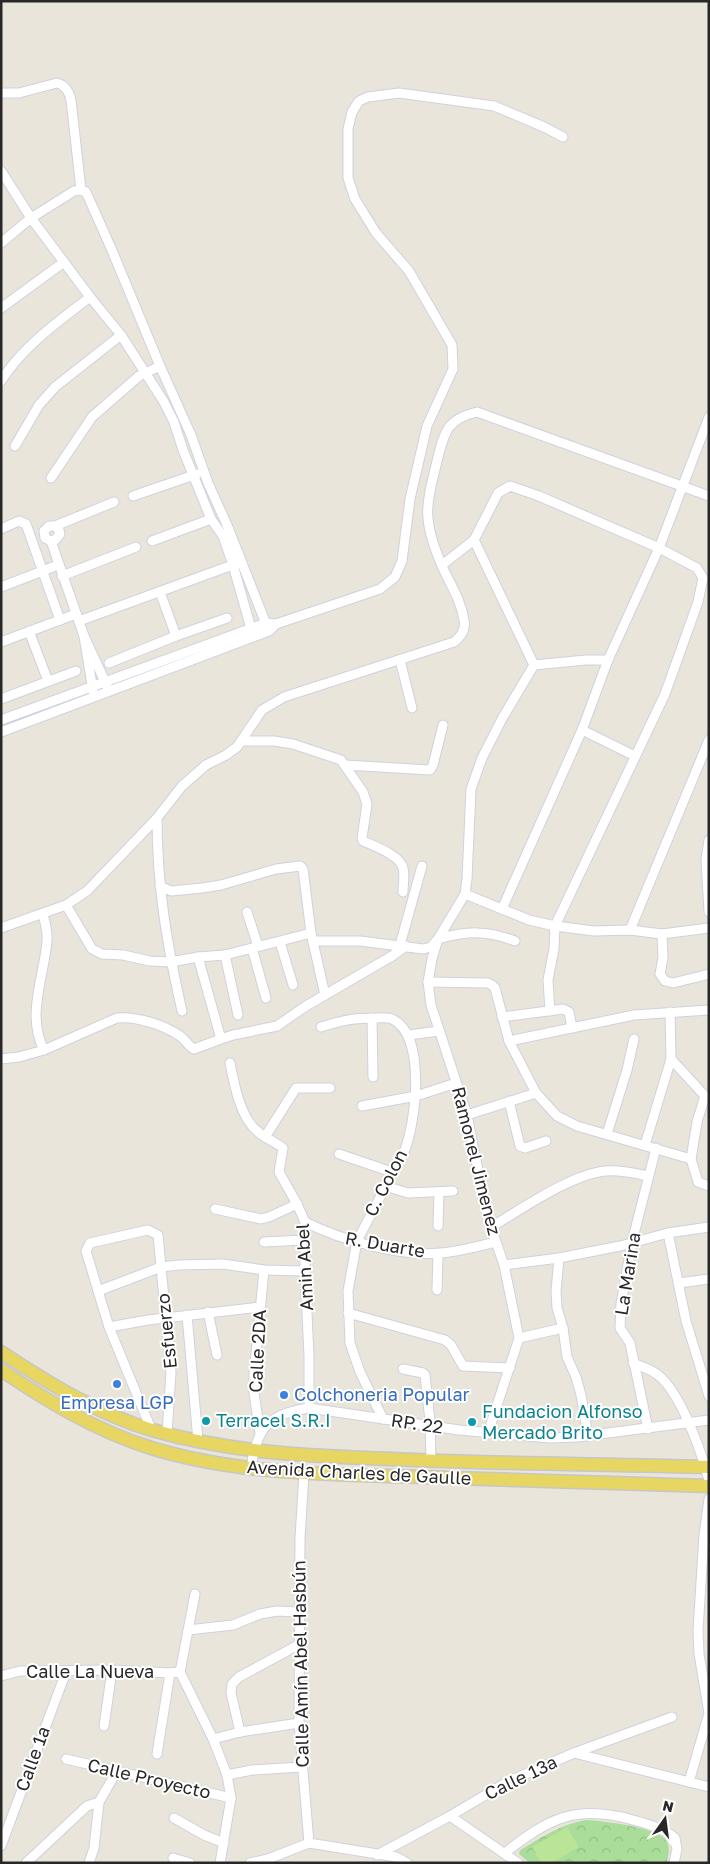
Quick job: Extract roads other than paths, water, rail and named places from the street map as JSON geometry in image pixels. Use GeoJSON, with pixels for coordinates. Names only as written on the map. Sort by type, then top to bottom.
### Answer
{"type":"FeatureCollection","features":[{"type":"Feature","properties":{"kind":"main road","name":"Avenida Charles de Gaulle"},"geometry":{"type":"LineString","coordinates":[[1,1352],[39,1377],[101,1411],[166,1433],[254,1451],[431,1461],[707,1467]]}},
{"type":"Feature","properties":{"kind":"main road","name":"Avenida Charles de Gaulle"},"geometry":{"type":"LineString","coordinates":[[1,1370],[33,1391],[97,1427],[148,1447],[251,1469],[304,1474],[709,1486]]}},
{"type":"Feature","properties":{"kind":"street"},"geometry":{"type":"LineString","coordinates":[[1,93],[19,93],[57,83],[68,90],[71,100],[81,190]]}},
{"type":"Feature","properties":{"kind":"street"},"geometry":{"type":"LineString","coordinates":[[1,720],[106,681],[380,589],[395,576],[402,561],[410,499],[427,426],[453,368],[452,345],[409,271],[376,233],[355,199],[348,178],[348,129],[352,112],[359,101],[368,96],[399,93],[494,106],[564,137]]}},
{"type":"Feature","properties":{"kind":"street"},"geometry":{"type":"LineString","coordinates":[[1,171],[4,181],[31,218],[121,335],[164,402],[174,422],[183,450],[211,519],[237,564],[267,627]]}},
{"type":"Feature","properties":{"kind":"street"},"geometry":{"type":"LineString","coordinates":[[1,242],[31,218],[74,190],[86,192],[192,436],[237,564],[253,632]]}},
{"type":"Feature","properties":{"kind":"street"},"geometry":{"type":"LineString","coordinates":[[1,308],[64,262]]}},
{"type":"Feature","properties":{"kind":"street"},"geometry":{"type":"LineString","coordinates":[[1,381],[12,364],[22,354],[90,297]]}},
{"type":"Feature","properties":{"kind":"street"},"geometry":{"type":"LineString","coordinates":[[15,446],[39,405],[55,387],[121,335]]}},
{"type":"Feature","properties":{"kind":"street"},"geometry":{"type":"LineString","coordinates":[[51,478],[92,417],[140,376],[160,366]]}},
{"type":"Feature","properties":{"kind":"street"},"geometry":{"type":"LineString","coordinates":[[1,928],[66,905],[87,892],[157,818],[194,774],[237,747],[262,710],[270,704],[284,697],[454,642],[460,637],[464,630],[464,620],[457,596],[442,565],[428,518],[432,483],[444,434],[453,420],[477,412],[709,496]]}},
{"type":"Feature","properties":{"kind":"street"},"geometry":{"type":"LineString","coordinates":[[502,909],[582,730],[608,660],[659,548],[709,417]]}},
{"type":"Feature","properties":{"kind":"street"},"geometry":{"type":"LineString","coordinates":[[134,496],[204,472]]}},
{"type":"Feature","properties":{"kind":"street"},"geometry":{"type":"LineString","coordinates":[[442,565],[474,540],[498,492],[510,486],[539,496],[659,548],[697,568],[703,578],[698,602],[665,694],[555,926],[554,949],[548,980],[550,1011]]}},
{"type":"Feature","properties":{"kind":"street"},"geometry":{"type":"LineString","coordinates":[[109,691],[84,636],[51,541],[45,538],[44,531],[49,526],[55,526],[114,502]]}},
{"type":"Feature","properties":{"kind":"street"},"geometry":{"type":"LineString","coordinates":[[152,541],[211,519]]}},
{"type":"Feature","properties":{"kind":"street"},"geometry":{"type":"LineString","coordinates":[[1,529],[19,521],[26,524],[60,620]]}},
{"type":"Feature","properties":{"kind":"street"},"geometry":{"type":"LineString","coordinates":[[474,540],[534,665]]}},
{"type":"Feature","properties":{"kind":"street"},"geometry":{"type":"LineString","coordinates":[[62,576],[136,548]]}},
{"type":"Feature","properties":{"kind":"street"},"geometry":{"type":"LineString","coordinates":[[1,642],[60,620],[78,618],[160,592],[237,564]]}},
{"type":"Feature","properties":{"kind":"street"},"geometry":{"type":"LineString","coordinates":[[1,587],[58,565]]}},
{"type":"Feature","properties":{"kind":"street"},"geometry":{"type":"LineString","coordinates":[[160,592],[176,636]]}},
{"type":"Feature","properties":{"kind":"street"},"geometry":{"type":"LineString","coordinates":[[108,663],[227,618]]}},
{"type":"Feature","properties":{"kind":"street"},"geometry":{"type":"LineString","coordinates":[[29,631],[48,681]]}},
{"type":"Feature","properties":{"kind":"street"},"geometry":{"type":"LineString","coordinates":[[1,732],[109,691],[253,632]]}},
{"type":"Feature","properties":{"kind":"street"},"geometry":{"type":"LineString","coordinates":[[84,636],[95,696]]}},
{"type":"Feature","properties":{"kind":"street"},"geometry":{"type":"LineString","coordinates":[[400,660],[412,708]]}},
{"type":"Feature","properties":{"kind":"street"},"geometry":{"type":"LineString","coordinates":[[534,665],[608,660]]}},
{"type":"Feature","properties":{"kind":"street"},"geometry":{"type":"LineString","coordinates":[[534,665],[482,758],[471,789],[465,894],[529,920],[555,926],[594,931],[630,930],[662,934],[709,928]]}},
{"type":"Feature","properties":{"kind":"street"},"geometry":{"type":"LineString","coordinates":[[1,699],[76,671]]}},
{"type":"Feature","properties":{"kind":"street"},"geometry":{"type":"LineString","coordinates":[[345,764],[430,770],[443,725]]}},
{"type":"Feature","properties":{"kind":"street"},"geometry":{"type":"LineString","coordinates":[[582,730],[635,756]]}},
{"type":"Feature","properties":{"kind":"street"},"geometry":{"type":"LineString","coordinates":[[241,741],[274,741],[293,744],[341,760],[363,792],[367,804],[363,842],[399,860],[403,867],[403,892]]}},
{"type":"Feature","properties":{"kind":"street"},"geometry":{"type":"LineString","coordinates":[[630,930],[708,744]]}},
{"type":"Feature","properties":{"kind":"street"},"geometry":{"type":"LineString","coordinates":[[157,818],[158,876],[161,903],[182,1011]]}},
{"type":"Feature","properties":{"kind":"street"},"geometry":{"type":"LineString","coordinates":[[709,840],[706,860],[709,912]]}},
{"type":"Feature","properties":{"kind":"street"},"geometry":{"type":"LineString","coordinates":[[160,886],[171,891],[202,888],[220,885],[276,869],[300,866],[303,870],[312,937],[325,995]]}},
{"type":"Feature","properties":{"kind":"street"},"geometry":{"type":"LineString","coordinates":[[1,1058],[19,1057],[44,1050],[117,1018],[126,1017],[142,1020],[178,1035],[194,1049],[233,1034],[277,1026],[325,995],[386,960],[403,946],[422,866]]}},
{"type":"Feature","properties":{"kind":"street","name":"Ramonel Jimenez"},"geometry":{"type":"LineString","coordinates":[[465,894],[438,939],[428,982],[431,1005],[467,1115],[480,1185],[491,1227],[504,1265],[519,1338],[488,1433]]}},
{"type":"Feature","properties":{"kind":"street"},"geometry":{"type":"LineString","coordinates":[[66,905],[92,949],[98,953],[123,955],[150,961],[171,962],[225,955],[255,947],[312,937],[424,949],[431,947],[438,939],[472,932],[487,933],[515,941]]}},
{"type":"Feature","properties":{"kind":"street"},"geometry":{"type":"LineString","coordinates":[[247,912],[266,998]]}},
{"type":"Feature","properties":{"kind":"street"},"geometry":{"type":"LineString","coordinates":[[43,914],[47,940],[36,1002],[37,1026],[44,1050]]}},
{"type":"Feature","properties":{"kind":"street"},"geometry":{"type":"LineString","coordinates":[[662,934],[663,957],[660,974],[666,980],[673,983],[709,974]]}},
{"type":"Feature","properties":{"kind":"street"},"geometry":{"type":"LineString","coordinates":[[280,942],[293,985]]}},
{"type":"Feature","properties":{"kind":"street"},"geometry":{"type":"LineString","coordinates":[[225,955],[238,1015]]}},
{"type":"Feature","properties":{"kind":"street"},"geometry":{"type":"LineString","coordinates":[[198,957],[221,1039]]}},
{"type":"Feature","properties":{"kind":"street"},"geometry":{"type":"LineString","coordinates":[[428,982],[488,983],[495,988],[509,1041],[536,1093],[557,1116],[577,1126],[691,1159]]}},
{"type":"Feature","properties":{"kind":"street"},"geometry":{"type":"LineString","coordinates":[[502,1016],[563,1009],[569,1012],[572,1028]]}},
{"type":"Feature","properties":{"kind":"street"},"geometry":{"type":"LineString","coordinates":[[509,1041],[634,1016],[709,1010]]}},
{"type":"Feature","properties":{"kind":"street"},"geometry":{"type":"LineString","coordinates":[[645,1145],[671,1059],[670,1012]]}},
{"type":"Feature","properties":{"kind":"street"},"geometry":{"type":"LineString","coordinates":[[321,1027],[349,1018],[372,1018],[392,1019],[402,1026],[408,1035],[439,1031]]}},
{"type":"Feature","properties":{"kind":"street"},"geometry":{"type":"LineString","coordinates":[[372,1018],[373,1077]]}},
{"type":"Feature","properties":{"kind":"street","name":"C. Colon"},"geometry":{"type":"LineString","coordinates":[[383,1419],[360,1372],[350,1343],[348,1313],[350,1273],[357,1241],[404,1152],[409,1138],[416,1096],[412,1050],[408,1035]]}},
{"type":"Feature","properties":{"kind":"street"},"geometry":{"type":"LineString","coordinates":[[607,1134],[627,1070],[634,1039]]}},
{"type":"Feature","properties":{"kind":"street"},"geometry":{"type":"LineString","coordinates":[[671,1059],[707,1094],[698,1122],[691,1159],[698,1182],[709,1186]]}},
{"type":"Feature","properties":{"kind":"street","name":"Amin Abel"},"geometry":{"type":"LineString","coordinates":[[230,1063],[237,1094],[250,1123],[265,1137],[283,1148],[279,1172],[298,1204],[305,1222],[309,1408]]}},
{"type":"Feature","properties":{"kind":"street"},"geometry":{"type":"LineString","coordinates":[[362,1106],[416,1096],[456,1084]]}},
{"type":"Feature","properties":{"kind":"street"},"geometry":{"type":"LineString","coordinates":[[265,1137],[296,1088],[330,1088]]}},
{"type":"Feature","properties":{"kind":"street"},"geometry":{"type":"LineString","coordinates":[[467,1115],[536,1093]]}},
{"type":"Feature","properties":{"kind":"street"},"geometry":{"type":"LineString","coordinates":[[509,1101],[520,1146],[525,1148],[546,1141]]}},
{"type":"Feature","properties":{"kind":"street","name":"La Marina"},"geometry":{"type":"LineString","coordinates":[[648,1429],[630,1343],[623,1333],[620,1321],[627,1264],[656,1148]]}},
{"type":"Feature","properties":{"kind":"street"},"geometry":{"type":"LineString","coordinates":[[338,1154],[392,1172]]}},
{"type":"Feature","properties":{"kind":"street"},"geometry":{"type":"LineString","coordinates":[[491,1227],[552,1191],[584,1176],[610,1171],[648,1176]]}},
{"type":"Feature","properties":{"kind":"street"},"geometry":{"type":"LineString","coordinates":[[385,1186],[408,1193],[453,1191]]}},
{"type":"Feature","properties":{"kind":"street"},"geometry":{"type":"LineString","coordinates":[[438,1192],[438,1226]]}},
{"type":"Feature","properties":{"kind":"street"},"geometry":{"type":"LineString","coordinates":[[215,1209],[261,1219],[298,1204]]}},
{"type":"Feature","properties":{"kind":"street","name":"R. Duarte"},"geometry":{"type":"LineString","coordinates":[[305,1222],[328,1233],[407,1252],[438,1254],[466,1250],[496,1242]]}},
{"type":"Feature","properties":{"kind":"street"},"geometry":{"type":"LineString","coordinates":[[504,1265],[559,1258],[668,1233],[709,1227]]}},
{"type":"Feature","properties":{"kind":"street","name":"Esfuerzo"},"geometry":{"type":"LineString","coordinates":[[98,1291],[86,1251],[89,1244],[148,1230],[158,1235],[171,1373],[166,1433]]}},
{"type":"Feature","properties":{"kind":"street"},"geometry":{"type":"LineString","coordinates":[[668,1233],[686,1321],[709,1396]]}},
{"type":"Feature","properties":{"kind":"street"},"geometry":{"type":"LineString","coordinates":[[264,1242],[304,1240]]}},
{"type":"Feature","properties":{"kind":"street"},"geometry":{"type":"LineString","coordinates":[[437,1290],[438,1254]]}},
{"type":"Feature","properties":{"kind":"street"},"geometry":{"type":"LineString","coordinates":[[559,1258],[556,1302],[563,1328],[567,1357],[576,1377],[581,1395],[588,1436]]}},
{"type":"Feature","properties":{"kind":"street"},"geometry":{"type":"LineString","coordinates":[[151,1429],[109,1327],[98,1291],[161,1267],[205,1263],[264,1270],[305,1271]]}},
{"type":"Feature","properties":{"kind":"street","name":"Calle 2DA"},"geometry":{"type":"LineString","coordinates":[[260,1433],[254,1382],[264,1270]]}},
{"type":"Feature","properties":{"kind":"street"},"geometry":{"type":"LineString","coordinates":[[679,1283],[709,1279]]}},
{"type":"Feature","properties":{"kind":"street"},"geometry":{"type":"LineString","coordinates":[[109,1327],[260,1306]]}},
{"type":"Feature","properties":{"kind":"street"},"geometry":{"type":"LineString","coordinates":[[208,1312],[217,1355]]}},
{"type":"Feature","properties":{"kind":"street"},"geometry":{"type":"LineString","coordinates":[[348,1313],[445,1340],[451,1345],[463,1366],[510,1368]]}},
{"type":"Feature","properties":{"kind":"street"},"geometry":{"type":"LineString","coordinates":[[187,1315],[198,1440]]}},
{"type":"Feature","properties":{"kind":"street"},"geometry":{"type":"LineString","coordinates":[[519,1338],[563,1328]]}},
{"type":"Feature","properties":{"kind":"street"},"geometry":{"type":"LineString","coordinates":[[634,1364],[659,1375],[676,1398],[707,1467],[709,1480]]}},
{"type":"Feature","properties":{"kind":"street"},"geometry":{"type":"LineString","coordinates":[[403,1369],[424,1374],[431,1461]]}},
{"type":"Feature","properties":{"kind":"street","name":"RP. 22"},"geometry":{"type":"LineString","coordinates":[[251,1469],[260,1433],[274,1418],[282,1414],[309,1408],[429,1426],[550,1438],[588,1436],[709,1420]]}},
{"type":"Feature","properties":{"kind":"street","name":"Calle Amín Abel Hasbún"},"geometry":{"type":"LineString","coordinates":[[304,1474],[300,1538],[298,1612],[300,1644],[298,1679],[299,1723],[309,1843]]}},
{"type":"Feature","properties":{"kind":"street"},"geometry":{"type":"LineString","coordinates":[[689,1782],[708,1708],[704,1655],[704,1598],[709,1499]]}},
{"type":"Feature","properties":{"kind":"street"},"geometry":{"type":"LineString","coordinates":[[195,1594],[180,1672],[213,1739],[227,1776],[231,1798],[220,1863]]}},
{"type":"Feature","properties":{"kind":"street"},"geometry":{"type":"LineString","coordinates":[[188,1630],[232,1625],[260,1614],[298,1612]]}},
{"type":"Feature","properties":{"kind":"street"},"geometry":{"type":"LineString","coordinates":[[240,1732],[231,1692],[234,1680],[300,1644]]}},
{"type":"Feature","properties":{"kind":"street"},"geometry":{"type":"LineString","coordinates":[[104,1726],[112,1670]]}},
{"type":"Feature","properties":{"kind":"street","name":"Calle La Nueva"},"geometry":{"type":"LineString","coordinates":[[1,1676],[20,1671],[112,1670],[180,1672]]}},
{"type":"Feature","properties":{"kind":"street","name":"Calle 1a"},"geometry":{"type":"LineString","coordinates":[[1,1846],[66,1672]]}},
{"type":"Feature","properties":{"kind":"street"},"geometry":{"type":"LineString","coordinates":[[157,1754],[170,1673]]}},
{"type":"Feature","properties":{"kind":"street","name":"Calle 13a"},"geometry":{"type":"LineString","coordinates":[[376,1855],[450,1816],[509,1781],[574,1753],[672,1716]]}},
{"type":"Feature","properties":{"kind":"street"},"geometry":{"type":"LineString","coordinates":[[213,1739],[240,1732],[299,1723]]}},
{"type":"Feature","properties":{"kind":"street"},"geometry":{"type":"LineString","coordinates":[[574,1753],[709,1787]]}},
{"type":"Feature","properties":{"kind":"street","name":"Calle Proyecto"},"geometry":{"type":"LineString","coordinates":[[66,1759],[231,1798]]}},
{"type":"Feature","properties":{"kind":"street"},"geometry":{"type":"LineString","coordinates":[[227,1776],[252,1770],[302,1767]]}},
{"type":"Feature","properties":{"kind":"street"},"geometry":{"type":"LineString","coordinates":[[89,1863],[94,1848],[99,1802],[117,1771]]}},
{"type":"Feature","properties":{"kind":"street"},"geometry":{"type":"LineString","coordinates":[[26,1863],[87,1806],[99,1802]]}},
{"type":"Feature","properties":{"kind":"street"},"geometry":{"type":"LineString","coordinates":[[505,1853],[527,1835],[561,1817],[602,1814],[653,1825],[670,1834],[675,1838],[677,1849],[674,1863]]}},
{"type":"Feature","properties":{"kind":"street"},"geometry":{"type":"LineString","coordinates":[[450,1816],[518,1863]]}},
{"type":"Feature","properties":{"kind":"street"},"geometry":{"type":"LineString","coordinates":[[174,1818],[204,1835],[224,1843]]}},
{"type":"Feature","properties":{"kind":"street"},"geometry":{"type":"LineString","coordinates":[[250,1863],[309,1843],[396,1857],[407,1863]]}},
{"type":"Feature","properties":{"kind":"street"},"geometry":{"type":"LineString","coordinates":[[173,1858],[190,1863]]}},
{"type":"Feature","properties":{"kind":"place","name":"Empresa LGP"},"geometry":{"type":"Point","coordinates":[117,1384]}},
{"type":"Feature","properties":{"kind":"place","name":"Colchoneria Popular"},"geometry":{"type":"Point","coordinates":[284,1395]}},
{"type":"Feature","properties":{"kind":"place","name":"Terracel S.R.I"},"geometry":{"type":"Point","coordinates":[206,1421]}},
{"type":"Feature","properties":{"kind":"place","name":"Fundacion Alfonso Mercado Brito"},"geometry":{"type":"Point","coordinates":[472,1422]}}]}
